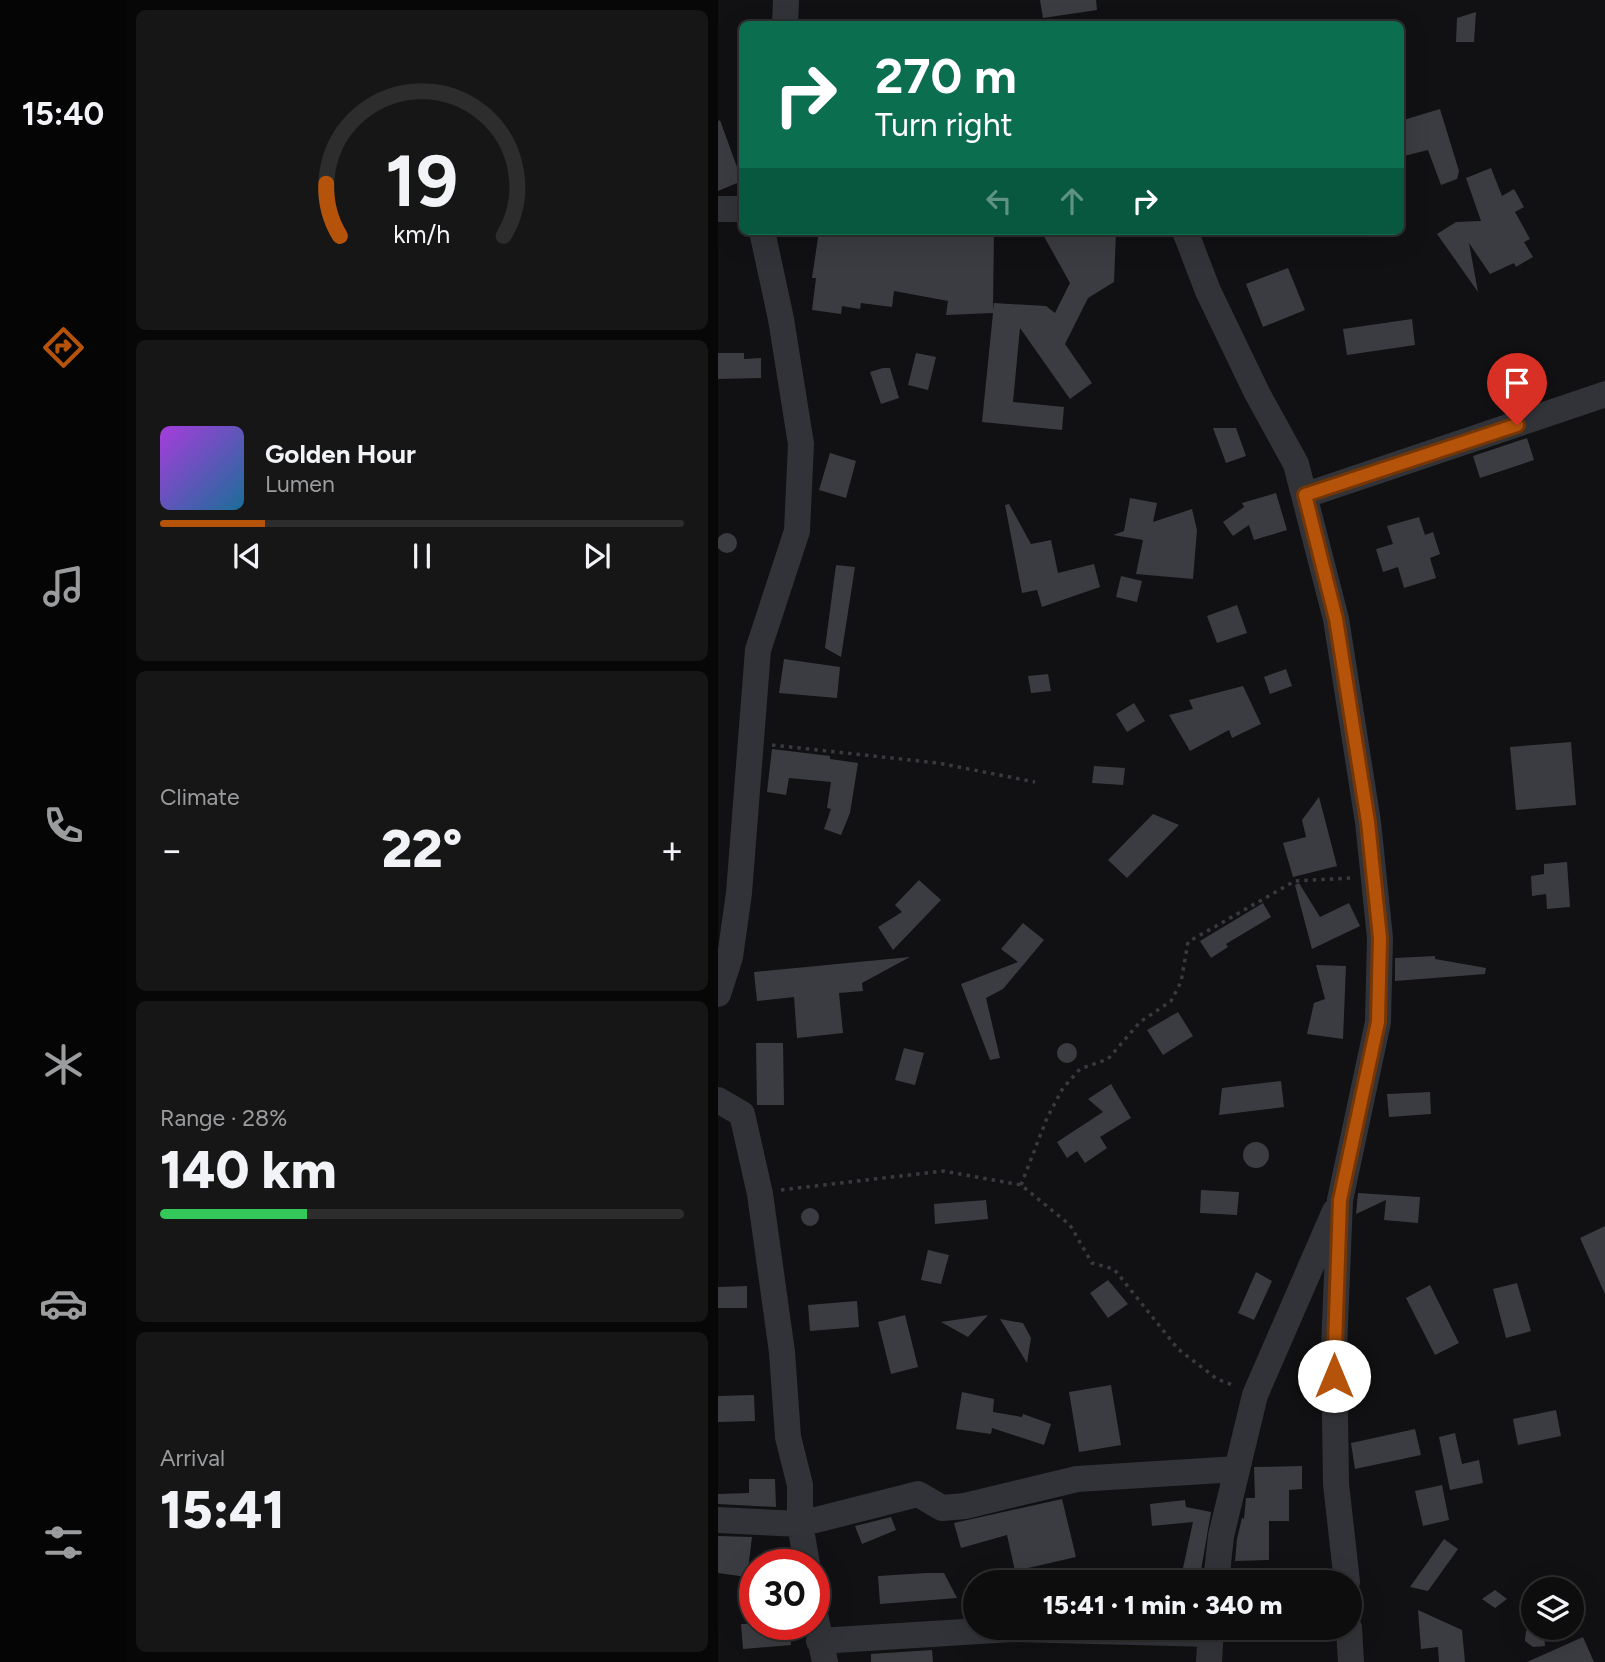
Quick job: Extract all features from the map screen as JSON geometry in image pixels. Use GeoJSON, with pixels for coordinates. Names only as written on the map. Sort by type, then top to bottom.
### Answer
{"type":"FeatureCollection","features":[{"type":"Feature","properties":{"kind":"street"},"geometry":{"type":"LineString","coordinates":[[785,21],[786,0]]}},
{"type":"Feature","properties":{"kind":"street"},"geometry":{"type":"LineString","coordinates":[[718,209],[739,209]]}},
{"type":"Feature","properties":{"kind":"street"},"geometry":{"type":"LineString","coordinates":[[718,994],[730,957],[740,893],[758,650],[797,531],[801,444],[781,319],[763,235]]}},
{"type":"Feature","properties":{"kind":"street"},"geometry":{"type":"LineString","coordinates":[[1187,235],[1230,336],[1296,464],[1336,619],[1368,822],[1380,938],[1378,1022],[1340,1200],[1334,1349],[1336,1470],[1346,1570]]}},
{"type":"Feature","properties":{"kind":"street"},"geometry":{"type":"LineString","coordinates":[[1305,495],[1605,394]]}},
{"type":"Feature","properties":{"kind":"street"},"geometry":{"type":"LineString","coordinates":[[718,1100],[741,1114],[760,1194],[782,1352],[788,1437],[800,1485],[800,1524],[804,1549]]}},
{"type":"Feature","properties":{"kind":"street"},"geometry":{"type":"LineString","coordinates":[[1217,1570],[1221,1536],[1255,1395],[1340,1200]]}},
{"type":"Feature","properties":{"kind":"street"},"geometry":{"type":"LineString","coordinates":[[718,1520],[800,1524],[901,1496],[919,1494],[942,1507],[953,1507],[1077,1479],[1237,1469]]}},
{"type":"Feature","properties":{"kind":"street"},"geometry":{"type":"LineString","coordinates":[[822,1651],[963,1635]]}},
{"type":"Feature","properties":{"kind":"street"},"geometry":{"type":"LineString","coordinates":[[1209,1662],[1210,1640]]}},
{"type":"Feature","properties":{"kind":"street"},"geometry":{"type":"LineString","coordinates":[[1350,1640],[1351,1662]]}},
{"type":"Feature","properties":{"kind":"path"},"geometry":{"type":"LineString","coordinates":[[749,744],[938,763],[1035,782]]}},
{"type":"Feature","properties":{"kind":"path"},"geometry":{"type":"LineString","coordinates":[[1021,1185],[1047,1118],[1063,1088],[1080,1069],[1108,1059],[1140,1022],[1171,1001],[1181,982],[1188,942],[1296,881],[1352,878],[1373,882]]}},
{"type":"Feature","properties":{"kind":"path"},"geometry":{"type":"LineString","coordinates":[[760,1194],[832,1182],[943,1171],[1021,1185],[1070,1225],[1092,1264],[1114,1269],[1178,1349],[1217,1378],[1255,1395]]}},
{"type":"Feature","properties":{"kind":"building"},"geometry":{"type":"Polygon","coordinates":[[[1040,0],[1096,0],[1097,10],[1043,18],[1040,0]]]}},
{"type":"Feature","properties":{"kind":"building"},"geometry":{"type":"Polygon","coordinates":[[[1476,12],[1474,42],[1456,42],[1457,18],[1476,12]]]}},
{"type":"Feature","properties":{"kind":"building"},"geometry":{"type":"Polygon","coordinates":[[[1440,109],[1459,171],[1457,179],[1441,185],[1428,150],[1404,156],[1404,120],[1440,109]]]}},
{"type":"Feature","properties":{"kind":"building"},"geometry":{"type":"Polygon","coordinates":[[[720,120],[739,173],[739,182],[718,191],[720,120]]]}},
{"type":"Feature","properties":{"kind":"building"},"geometry":{"type":"Polygon","coordinates":[[[1491,168],[1502,196],[1514,189],[1524,207],[1515,212],[1530,239],[1524,242],[1533,257],[1516,267],[1514,263],[1490,274],[1469,243],[1478,292],[1437,234],[1456,222],[1481,221],[1466,178],[1491,168]]]}},
{"type":"Feature","properties":{"kind":"building"},"geometry":{"type":"Polygon","coordinates":[[[818,235],[994,235],[993,310],[994,303],[1046,306],[1055,313],[1070,283],[1043,235],[1116,235],[1114,282],[1088,298],[1065,344],[1092,383],[1070,399],[1020,328],[1013,402],[1064,407],[1062,430],[982,422],[993,313],[946,315],[948,301],[894,291],[892,307],[861,303],[860,309],[842,306],[841,314],[812,310],[816,278],[812,278],[818,235]]]}},
{"type":"Feature","properties":{"kind":"building"},"geometry":{"type":"Polygon","coordinates":[[[1288,268],[1305,310],[1263,327],[1246,284],[1288,268]]]}},
{"type":"Feature","properties":{"kind":"building"},"geometry":{"type":"Polygon","coordinates":[[[1412,319],[1415,345],[1347,355],[1343,329],[1412,319]]]}},
{"type":"Feature","properties":{"kind":"building"},"geometry":{"type":"Polygon","coordinates":[[[718,353],[744,353],[744,359],[761,358],[761,378],[718,379],[718,353]]]}},
{"type":"Feature","properties":{"kind":"building"},"geometry":{"type":"Polygon","coordinates":[[[916,353],[936,357],[928,390],[908,385],[916,353]]]}},
{"type":"Feature","properties":{"kind":"building"},"geometry":{"type":"Polygon","coordinates":[[[890,368],[899,398],[881,404],[870,372],[890,368]]]}},
{"type":"Feature","properties":{"kind":"building"},"geometry":{"type":"Polygon","coordinates":[[[1213,428],[1236,428],[1246,456],[1226,463],[1213,428]]]}},
{"type":"Feature","properties":{"kind":"building"},"geometry":{"type":"Polygon","coordinates":[[[1527,438],[1534,460],[1480,478],[1473,456],[1527,438]]]}},
{"type":"Feature","properties":{"kind":"building"},"geometry":{"type":"Polygon","coordinates":[[[830,453],[856,461],[846,498],[819,490],[830,453]]]}},
{"type":"Feature","properties":{"kind":"building"},"geometry":{"type":"Polygon","coordinates":[[[1276,493],[1287,530],[1254,540],[1249,525],[1233,536],[1223,522],[1244,507],[1242,503],[1276,493]]]}},
{"type":"Feature","properties":{"kind":"building"},"geometry":{"type":"Polygon","coordinates":[[[1130,498],[1157,503],[1153,522],[1192,509],[1197,530],[1193,579],[1136,574],[1143,540],[1113,535],[1124,531],[1130,498]]]}},
{"type":"Feature","properties":{"kind":"building"},"geometry":{"type":"Polygon","coordinates":[[[1009,504],[1031,544],[1051,540],[1058,573],[1094,564],[1100,587],[1042,607],[1037,590],[1022,593],[1005,505],[1009,504]]]}},
{"type":"Feature","properties":{"kind":"building"},"geometry":{"type":"Polygon","coordinates":[[[1419,517],[1425,535],[1433,532],[1440,554],[1430,558],[1436,578],[1404,588],[1398,567],[1383,572],[1376,549],[1393,544],[1387,526],[1419,517]]]}},
{"type":"Feature","properties":{"kind":"building"},"geometry":{"type":"Polygon","coordinates":[[[723,534],[731,534],[736,539],[736,547],[731,552],[723,552],[718,547],[718,539],[723,534]]]}},
{"type":"Feature","properties":{"kind":"building"},"geometry":{"type":"Polygon","coordinates":[[[836,565],[855,567],[841,657],[825,648],[836,565]]]}},
{"type":"Feature","properties":{"kind":"building"},"geometry":{"type":"Polygon","coordinates":[[[1121,576],[1142,581],[1137,602],[1116,597],[1121,576]]]}},
{"type":"Feature","properties":{"kind":"building"},"geometry":{"type":"Polygon","coordinates":[[[1237,605],[1247,633],[1217,643],[1207,616],[1237,605]]]}},
{"type":"Feature","properties":{"kind":"building"},"geometry":{"type":"Polygon","coordinates":[[[784,659],[840,667],[837,698],[779,693],[784,659]]]}},
{"type":"Feature","properties":{"kind":"building"},"geometry":{"type":"Polygon","coordinates":[[[1286,669],[1292,686],[1270,694],[1264,677],[1286,669]]]}},
{"type":"Feature","properties":{"kind":"building"},"geometry":{"type":"Polygon","coordinates":[[[1048,674],[1051,691],[1031,693],[1028,676],[1048,674]]]}},
{"type":"Feature","properties":{"kind":"building"},"geometry":{"type":"Polygon","coordinates":[[[1243,686],[1261,724],[1232,738],[1229,730],[1190,751],[1169,715],[1193,709],[1189,700],[1243,686]]]}},
{"type":"Feature","properties":{"kind":"building"},"geometry":{"type":"Polygon","coordinates":[[[1134,703],[1145,721],[1127,732],[1116,714],[1134,703]]]}},
{"type":"Feature","properties":{"kind":"building"},"geometry":{"type":"Polygon","coordinates":[[[1571,742],[1576,805],[1516,810],[1510,747],[1571,742]]]}},
{"type":"Feature","properties":{"kind":"building"},"geometry":{"type":"Polygon","coordinates":[[[772,749],[830,756],[830,759],[858,763],[850,813],[841,835],[824,829],[831,809],[827,808],[831,782],[789,778],[786,795],[767,792],[772,749]]]}},
{"type":"Feature","properties":{"kind":"building"},"geometry":{"type":"Polygon","coordinates":[[[1094,766],[1125,768],[1123,785],[1092,783],[1094,766]]]}},
{"type":"Feature","properties":{"kind":"building"},"geometry":{"type":"Polygon","coordinates":[[[1319,797],[1337,866],[1293,877],[1283,843],[1306,837],[1302,820],[1319,797]]]}},
{"type":"Feature","properties":{"kind":"building"},"geometry":{"type":"Polygon","coordinates":[[[1153,814],[1179,825],[1127,878],[1108,860],[1153,814]]]}},
{"type":"Feature","properties":{"kind":"building"},"geometry":{"type":"Polygon","coordinates":[[[1567,862],[1570,907],[1547,909],[1546,894],[1532,896],[1531,876],[1544,874],[1544,864],[1567,862]]]}},
{"type":"Feature","properties":{"kind":"building"},"geometry":{"type":"Polygon","coordinates":[[[919,880],[941,900],[893,950],[878,927],[902,912],[895,905],[919,880]]]}},
{"type":"Feature","properties":{"kind":"building"},"geometry":{"type":"Polygon","coordinates":[[[1299,883],[1320,917],[1349,903],[1360,926],[1312,949],[1295,885],[1299,883]]]}},
{"type":"Feature","properties":{"kind":"building"},"geometry":{"type":"Polygon","coordinates":[[[1263,903],[1271,917],[1226,944],[1228,947],[1211,958],[1200,941],[1263,903]]]}},
{"type":"Feature","properties":{"kind":"building"},"geometry":{"type":"Polygon","coordinates":[[[1023,923],[1044,940],[1003,989],[986,998],[1000,1058],[990,1060],[961,984],[1018,962],[1001,949],[1023,923]]]}},
{"type":"Feature","properties":{"kind":"building"},"geometry":{"type":"Polygon","coordinates":[[[1435,956],[1435,959],[1486,968],[1485,974],[1395,981],[1395,958],[1435,956]]]}},
{"type":"Feature","properties":{"kind":"building"},"geometry":{"type":"Polygon","coordinates":[[[910,957],[862,983],[863,991],[839,993],[843,1033],[797,1038],[794,997],[757,1001],[754,972],[910,957]]]}},
{"type":"Feature","properties":{"kind":"building"},"geometry":{"type":"Polygon","coordinates":[[[1316,965],[1346,966],[1343,1039],[1307,1034],[1314,1003],[1325,999],[1316,965]]]}},
{"type":"Feature","properties":{"kind":"building"},"geometry":{"type":"Polygon","coordinates":[[[1178,1012],[1193,1036],[1163,1055],[1147,1030],[1178,1012]]]}},
{"type":"Feature","properties":{"kind":"building"},"geometry":{"type":"Polygon","coordinates":[[[756,1043],[783,1043],[784,1105],[757,1105],[756,1043]]]}},
{"type":"Feature","properties":{"kind":"building"},"geometry":{"type":"Polygon","coordinates":[[[1067,1043],[1074,1046],[1077,1053],[1074,1060],[1067,1063],[1060,1060],[1057,1053],[1060,1046],[1067,1043]]]}},
{"type":"Feature","properties":{"kind":"building"},"geometry":{"type":"Polygon","coordinates":[[[904,1048],[924,1053],[915,1085],[895,1080],[904,1048]]]}},
{"type":"Feature","properties":{"kind":"building"},"geometry":{"type":"Polygon","coordinates":[[[1281,1081],[1284,1107],[1219,1115],[1222,1088],[1281,1081]]]}},
{"type":"Feature","properties":{"kind":"building"},"geometry":{"type":"Polygon","coordinates":[[[1111,1084],[1131,1118],[1100,1137],[1107,1148],[1085,1163],[1077,1151],[1067,1158],[1057,1142],[1103,1112],[1088,1099],[1111,1084]]]}},
{"type":"Feature","properties":{"kind":"building"},"geometry":{"type":"Polygon","coordinates":[[[1430,1092],[1431,1114],[1389,1117],[1387,1094],[1430,1092]]]}},
{"type":"Feature","properties":{"kind":"building"},"geometry":{"type":"Polygon","coordinates":[[[1256,1142],[1265,1146],[1269,1155],[1265,1164],[1256,1168],[1247,1164],[1243,1155],[1247,1146],[1256,1142]]]}},
{"type":"Feature","properties":{"kind":"building"},"geometry":{"type":"Polygon","coordinates":[[[1201,1190],[1239,1192],[1237,1215],[1200,1213],[1201,1190]]]}},
{"type":"Feature","properties":{"kind":"building"},"geometry":{"type":"Polygon","coordinates":[[[1358,1193],[1420,1197],[1418,1223],[1384,1220],[1386,1200],[1356,1214],[1358,1193]]]}},
{"type":"Feature","properties":{"kind":"building"},"geometry":{"type":"Polygon","coordinates":[[[986,1200],[988,1219],[935,1224],[934,1204],[986,1200]]]}},
{"type":"Feature","properties":{"kind":"building"},"geometry":{"type":"Polygon","coordinates":[[[810,1208],[816,1211],[819,1217],[816,1223],[810,1226],[804,1223],[801,1217],[804,1211],[810,1208]]]}},
{"type":"Feature","properties":{"kind":"building"},"geometry":{"type":"Polygon","coordinates":[[[1605,1226],[1605,1294],[1580,1238],[1605,1226]]]}},
{"type":"Feature","properties":{"kind":"building"},"geometry":{"type":"Polygon","coordinates":[[[928,1250],[949,1255],[941,1284],[921,1280],[928,1250]]]}},
{"type":"Feature","properties":{"kind":"building"},"geometry":{"type":"Polygon","coordinates":[[[1256,1272],[1272,1281],[1254,1320],[1238,1313],[1256,1272]]]}},
{"type":"Feature","properties":{"kind":"building"},"geometry":{"type":"Polygon","coordinates":[[[1108,1280],[1128,1304],[1108,1318],[1090,1293],[1108,1280]]]}},
{"type":"Feature","properties":{"kind":"building"},"geometry":{"type":"Polygon","coordinates":[[[1517,1283],[1531,1331],[1506,1338],[1493,1289],[1517,1283]]]}},
{"type":"Feature","properties":{"kind":"building"},"geometry":{"type":"Polygon","coordinates":[[[1430,1285],[1459,1343],[1435,1355],[1406,1298],[1430,1285]]]}},
{"type":"Feature","properties":{"kind":"building"},"geometry":{"type":"Polygon","coordinates":[[[747,1286],[747,1308],[718,1308],[718,1287],[747,1286]]]}},
{"type":"Feature","properties":{"kind":"building"},"geometry":{"type":"Polygon","coordinates":[[[857,1301],[859,1327],[810,1331],[808,1305],[857,1301]]]}},
{"type":"Feature","properties":{"kind":"building"},"geometry":{"type":"Polygon","coordinates":[[[905,1315],[918,1367],[891,1374],[878,1322],[905,1315]]]}},
{"type":"Feature","properties":{"kind":"building"},"geometry":{"type":"Polygon","coordinates":[[[988,1315],[968,1337],[941,1322],[988,1315]]]}},
{"type":"Feature","properties":{"kind":"building"},"geometry":{"type":"Polygon","coordinates":[[[1000,1319],[1023,1323],[1031,1338],[1027,1363],[1000,1319]]]}},
{"type":"Feature","properties":{"kind":"building"},"geometry":{"type":"Polygon","coordinates":[[[1111,1385],[1121,1445],[1079,1452],[1069,1392],[1111,1385]]]}},
{"type":"Feature","properties":{"kind":"building"},"geometry":{"type":"Polygon","coordinates":[[[962,1392],[994,1399],[993,1412],[1022,1417],[1023,1414],[1051,1424],[1044,1445],[992,1428],[991,1434],[956,1429],[962,1392]]]}},
{"type":"Feature","properties":{"kind":"building"},"geometry":{"type":"Polygon","coordinates":[[[754,1395],[755,1421],[718,1422],[718,1396],[754,1395]]]}},
{"type":"Feature","properties":{"kind":"building"},"geometry":{"type":"Polygon","coordinates":[[[1556,1410],[1561,1436],[1518,1445],[1513,1419],[1556,1410]]]}},
{"type":"Feature","properties":{"kind":"building"},"geometry":{"type":"Polygon","coordinates":[[[1415,1429],[1421,1455],[1355,1469],[1351,1443],[1415,1429]]]}},
{"type":"Feature","properties":{"kind":"building"},"geometry":{"type":"Polygon","coordinates":[[[1455,1433],[1462,1464],[1479,1460],[1483,1483],[1450,1490],[1439,1437],[1455,1433]]]}},
{"type":"Feature","properties":{"kind":"building"},"geometry":{"type":"Polygon","coordinates":[[[1302,1466],[1302,1489],[1289,1490],[1289,1521],[1269,1521],[1269,1560],[1235,1561],[1246,1498],[1255,1498],[1254,1467],[1302,1466]]]}},
{"type":"Feature","properties":{"kind":"building"},"geometry":{"type":"Polygon","coordinates":[[[749,1479],[775,1479],[776,1507],[718,1504],[718,1494],[749,1493],[749,1479]]]}},
{"type":"Feature","properties":{"kind":"building"},"geometry":{"type":"Polygon","coordinates":[[[1442,1485],[1449,1520],[1423,1526],[1415,1491],[1442,1485]]]}},
{"type":"Feature","properties":{"kind":"building"},"geometry":{"type":"Polygon","coordinates":[[[1062,1499],[1076,1557],[1015,1570],[1007,1535],[961,1548],[954,1523],[1062,1499]]]}},
{"type":"Feature","properties":{"kind":"building"},"geometry":{"type":"Polygon","coordinates":[[[1185,1500],[1186,1507],[1211,1512],[1201,1570],[1183,1570],[1193,1522],[1152,1526],[1150,1504],[1185,1500]]]}},
{"type":"Feature","properties":{"kind":"building"},"geometry":{"type":"Polygon","coordinates":[[[891,1517],[896,1530],[862,1544],[855,1526],[891,1517]]]}},
{"type":"Feature","properties":{"kind":"building"},"geometry":{"type":"Polygon","coordinates":[[[718,1536],[752,1537],[750,1549],[739,1549],[739,1576],[718,1573],[718,1536]]]}},
{"type":"Feature","properties":{"kind":"building"},"geometry":{"type":"Polygon","coordinates":[[[1444,1539],[1458,1549],[1428,1591],[1410,1587],[1444,1539]]]}},
{"type":"Feature","properties":{"kind":"building"},"geometry":{"type":"Polygon","coordinates":[[[944,1573],[957,1598],[880,1604],[878,1576],[944,1573]]]}},
{"type":"Feature","properties":{"kind":"building"},"geometry":{"type":"Polygon","coordinates":[[[1495,1590],[1507,1599],[1495,1608],[1482,1599],[1495,1590]]]}},
{"type":"Feature","properties":{"kind":"building"},"geometry":{"type":"Polygon","coordinates":[[[1418,1610],[1462,1630],[1465,1662],[1439,1662],[1438,1647],[1421,1649],[1418,1610]]]}},
{"type":"Feature","properties":{"kind":"building"},"geometry":{"type":"Polygon","coordinates":[[[1584,1639],[1594,1662],[1527,1662],[1576,1640],[1584,1639]]]}},
{"type":"Feature","properties":{"kind":"building"},"geometry":{"type":"Polygon","coordinates":[[[742,1640],[791,1640],[791,1645],[743,1649],[742,1640]]]}},
{"type":"Feature","properties":{"kind":"building"},"geometry":{"type":"Polygon","coordinates":[[[1544,1640],[1545,1646],[1533,1647],[1525,1641],[1544,1640]]]}},
{"type":"Feature","properties":{"kind":"building"},"geometry":{"type":"Polygon","coordinates":[[[932,1650],[933,1662],[871,1662],[871,1654],[932,1650]]]}},
{"type":"Feature","properties":{"kind":"route"},"geometry":{"type":"LineString","coordinates":[[1334,1376],[1340,1200],[1378,1022],[1380,938],[1368,822],[1336,619],[1305,495],[1517,425]]}}]}
